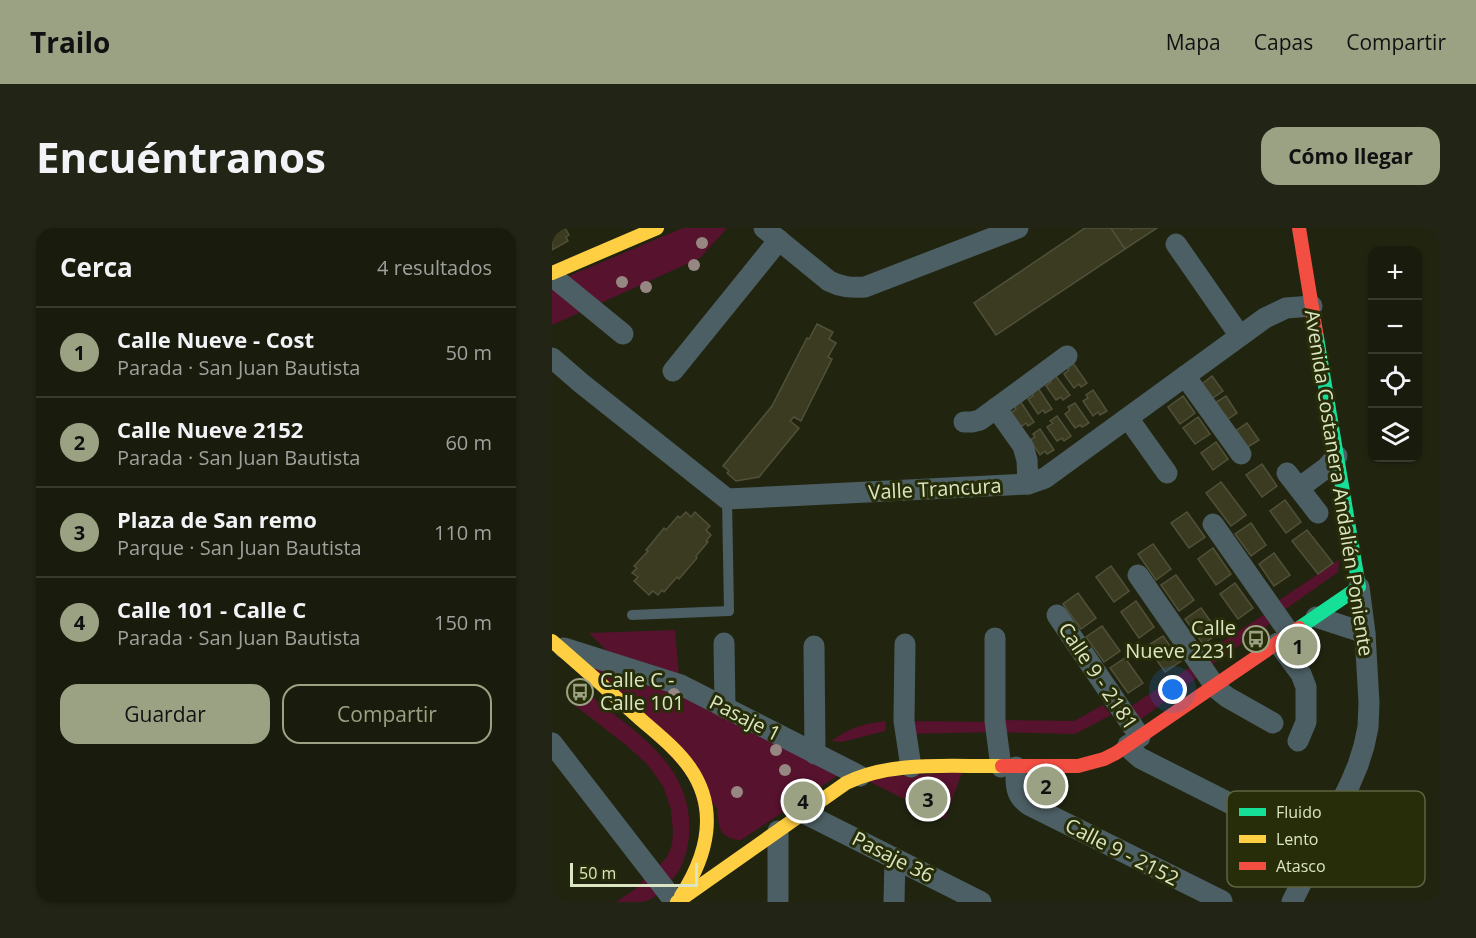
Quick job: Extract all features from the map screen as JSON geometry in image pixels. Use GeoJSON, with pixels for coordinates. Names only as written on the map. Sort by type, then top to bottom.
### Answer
{"type":"FeatureCollection","features":[{"type":"Feature","properties":{"kind":"street"},"geometry":{"type":"LineString","coordinates":[[622,334],[552,275],[657,228]]}},
{"type":"Feature","properties":{"kind":"street"},"geometry":{"type":"LineString","coordinates":[[673,371],[703,333],[692,324],[713,300],[723,309],[771,234],[829,281],[837,285],[856,288],[865,287],[1018,228]]}},
{"type":"Feature","properties":{"kind":"street","name":"Avenida Costanera Andalién Poniente"},"geometry":{"type":"LineString","coordinates":[[1299,228],[1365,633],[1368,727],[1364,746],[1347,791]]}},
{"type":"Feature","properties":{"kind":"street"},"geometry":{"type":"LineString","coordinates":[[1176,244],[1240,336]]}},
{"type":"Feature","properties":{"kind":"street","name":"Valle Trancura"},"geometry":{"type":"LineString","coordinates":[[727,500],[1029,484],[1045,478],[1265,318],[1278,311],[1312,306]]}},
{"type":"Feature","properties":{"kind":"street"},"geometry":{"type":"LineString","coordinates":[[964,422],[976,422],[1067,356]]}},
{"type":"Feature","properties":{"kind":"street"},"geometry":{"type":"LineString","coordinates":[[552,358],[727,500]]}},
{"type":"Feature","properties":{"kind":"street"},"geometry":{"type":"LineString","coordinates":[[1185,376],[1241,454]]}},
{"type":"Feature","properties":{"kind":"street"},"geometry":{"type":"LineString","coordinates":[[996,408],[1023,446],[1029,484]]}},
{"type":"Feature","properties":{"kind":"street"},"geometry":{"type":"LineString","coordinates":[[1128,418],[1167,473]]}},
{"type":"Feature","properties":{"kind":"street"},"geometry":{"type":"LineString","coordinates":[[1318,513],[1293,480],[1326,468],[1337,456]]}},
{"type":"Feature","properties":{"kind":"street"},"geometry":{"type":"LineString","coordinates":[[1213,524],[1284,639],[1301,674],[1306,687],[1306,722],[1298,741]]}},
{"type":"Feature","properties":{"kind":"street"},"geometry":{"type":"LineString","coordinates":[[1138,575],[1215,686],[1227,697],[1273,723]]}},
{"type":"Feature","properties":{"kind":"street"},"geometry":{"type":"LineString","coordinates":[[676,902],[739,853],[778,831],[846,783],[860,776],[911,767],[1077,766],[1104,759],[1134,741],[1359,586]]}},
{"type":"Feature","properties":{"kind":"street","name":"Calle 9 - 2181"},"geometry":{"type":"LineString","coordinates":[[1057,615],[1134,741],[1131,750],[1140,758],[1227,802]]}},
{"type":"Feature","properties":{"kind":"street"},"geometry":{"type":"LineString","coordinates":[[1316,617],[1365,633]]}},
{"type":"Feature","properties":{"kind":"street","name":"Calle 9 - 2152"},"geometry":{"type":"LineString","coordinates":[[995,638],[995,721],[1008,767],[1021,798],[1029,805],[1222,901]]}},
{"type":"Feature","properties":{"kind":"street"},"geometry":{"type":"LineString","coordinates":[[724,643],[724,708]]}},
{"type":"Feature","properties":{"kind":"street"},"geometry":{"type":"LineString","coordinates":[[555,644],[663,739],[690,769],[700,788],[707,815],[707,840],[690,883],[676,902]]}},
{"type":"Feature","properties":{"kind":"street","name":"Pasaje 1"},"geometry":{"type":"LineString","coordinates":[[555,644],[681,685],[860,776]]}},
{"type":"Feature","properties":{"kind":"street"},"geometry":{"type":"LineString","coordinates":[[905,644],[904,721],[911,767]]}},
{"type":"Feature","properties":{"kind":"street"},"geometry":{"type":"LineString","coordinates":[[814,646],[815,754]]}},
{"type":"Feature","properties":{"kind":"street"},"geometry":{"type":"LineString","coordinates":[[552,743],[676,902]]}},
{"type":"Feature","properties":{"kind":"street","name":"Pasaje 36"},"geometry":{"type":"LineString","coordinates":[[804,813],[981,902]]}},
{"type":"Feature","properties":{"kind":"street"},"geometry":{"type":"LineString","coordinates":[[708,831],[719,841]]}},
{"type":"Feature","properties":{"kind":"street"},"geometry":{"type":"LineString","coordinates":[[778,831],[778,902]]}},
{"type":"Feature","properties":{"kind":"street"},"geometry":{"type":"LineString","coordinates":[[894,902],[895,858]]}},
{"type":"Feature","properties":{"kind":"street","name":"Avenida Costanera Andalién Poniente"},"geometry":{"type":"LineString","coordinates":[[1292,902],[1299,887]]}},
{"type":"Feature","properties":{"kind":"lane"},"geometry":{"type":"LineString","coordinates":[[632,615],[729,611],[727,500]]}},
{"type":"Feature","properties":{"kind":"shaded area"},"geometry":{"type":"Polygon","coordinates":[[[683,228],[727,228],[700,258],[552,325],[552,283],[683,228]]]}},
{"type":"Feature","properties":{"kind":"shaded area"},"geometry":{"type":"Polygon","coordinates":[[[1339,560],[1338,572],[1283,611],[1275,603],[1339,560]]]}},
{"type":"Feature","properties":{"kind":"shaded area"},"geometry":{"type":"Polygon","coordinates":[[[1265,614],[1271,623],[1207,668],[1198,658],[1265,614]]]}},
{"type":"Feature","properties":{"kind":"shaded area"},"geometry":{"type":"Polygon","coordinates":[[[675,630],[679,675],[607,651],[589,633],[675,630]]]}},
{"type":"Feature","properties":{"kind":"shaded area"},"geometry":{"type":"Polygon","coordinates":[[[585,660],[649,679],[840,774],[741,840],[728,837],[719,826],[717,808],[585,660]]]}},
{"type":"Feature","properties":{"kind":"shaded area"},"geometry":{"type":"Polygon","coordinates":[[[1192,666],[1199,676],[1140,720],[1130,707],[1192,666]]]}},
{"type":"Feature","properties":{"kind":"shaded area"},"geometry":{"type":"Polygon","coordinates":[[[588,694],[653,747],[677,779],[685,798],[689,832],[683,863],[664,888],[643,902],[616,902],[641,885],[643,880],[667,857],[672,845],[671,809],[663,786],[647,764],[573,704],[588,694]]]}},
{"type":"Feature","properties":{"kind":"shaded area"},"geometry":{"type":"Polygon","coordinates":[[[1103,705],[1111,715],[1075,734],[998,732],[998,720],[1074,721],[1103,705]]]}},
{"type":"Feature","properties":{"kind":"shaded area"},"geometry":{"type":"Polygon","coordinates":[[[886,721],[885,731],[842,742],[832,741],[857,727],[886,721]]]}},
{"type":"Feature","properties":{"kind":"shaded area"},"geometry":{"type":"Polygon","coordinates":[[[904,721],[992,722],[993,732],[906,734],[904,721]]]}},
{"type":"Feature","properties":{"kind":"shaded area"},"geometry":{"type":"Polygon","coordinates":[[[962,772],[945,819],[862,778],[962,772]]]}},
{"type":"Feature","properties":{"kind":"shaded area"},"geometry":{"type":"Polygon","coordinates":[[[1036,783],[1061,783],[1060,798],[1054,810],[1036,801],[1036,783]]]}},
{"type":"Feature","properties":{"kind":"building"},"geometry":{"type":"Polygon","coordinates":[[[552,228],[565,228],[569,235],[566,237],[568,241],[552,250],[552,228]]]}},
{"type":"Feature","properties":{"kind":"building"},"geometry":{"type":"Polygon","coordinates":[[[1085,228],[1111,228],[1125,249],[996,335],[974,303],[1085,228]]]}},
{"type":"Feature","properties":{"kind":"building"},"geometry":{"type":"Polygon","coordinates":[[[1111,228],[1130,228],[1131,230],[1157,228],[1125,249],[1111,228]]]}},
{"type":"Feature","properties":{"kind":"building"},"geometry":{"type":"Polygon","coordinates":[[[817,324],[833,332],[829,339],[836,343],[828,357],[832,359],[801,421],[794,417],[790,421],[799,428],[759,477],[736,481],[723,466],[772,406],[807,338],[809,339],[817,324]]]}},
{"type":"Feature","properties":{"kind":"building"},"geometry":{"type":"Polygon","coordinates":[[[1073,363],[1087,383],[1081,387],[1079,384],[1074,388],[1064,374],[1069,370],[1067,367],[1073,363]]]}},
{"type":"Feature","properties":{"kind":"building"},"geometry":{"type":"Polygon","coordinates":[[[1055,375],[1070,395],[1063,400],[1061,397],[1056,400],[1046,386],[1051,382],[1049,379],[1055,375]]]}},
{"type":"Feature","properties":{"kind":"building"},"geometry":{"type":"Polygon","coordinates":[[[1212,376],[1223,391],[1207,402],[1197,388],[1212,376]]]}},
{"type":"Feature","properties":{"kind":"building"},"geometry":{"type":"Polygon","coordinates":[[[1038,388],[1052,409],[1045,413],[1043,410],[1038,414],[1028,399],[1033,396],[1031,393],[1038,388]]]}},
{"type":"Feature","properties":{"kind":"building"},"geometry":{"type":"Polygon","coordinates":[[[1093,390],[1107,411],[1100,415],[1098,412],[1093,416],[1083,401],[1088,398],[1086,395],[1093,390]]]}},
{"type":"Feature","properties":{"kind":"building"},"geometry":{"type":"Polygon","coordinates":[[[1183,396],[1195,413],[1180,424],[1168,407],[1183,396]]]}},
{"type":"Feature","properties":{"kind":"building"},"geometry":{"type":"Polygon","coordinates":[[[1226,396],[1237,413],[1222,423],[1210,406],[1226,396]]]}},
{"type":"Feature","properties":{"kind":"building"},"geometry":{"type":"Polygon","coordinates":[[[1020,401],[1034,422],[1028,426],[1026,423],[1021,427],[1011,413],[1020,401]]]}},
{"type":"Feature","properties":{"kind":"building"},"geometry":{"type":"Polygon","coordinates":[[[1075,403],[1089,423],[1075,428],[1065,414],[1070,410],[1068,407],[1075,403]]]}},
{"type":"Feature","properties":{"kind":"building"},"geometry":{"type":"Polygon","coordinates":[[[1057,416],[1071,436],[1064,441],[1062,438],[1057,441],[1047,427],[1053,423],[1050,421],[1057,416]]]}},
{"type":"Feature","properties":{"kind":"building"},"geometry":{"type":"Polygon","coordinates":[[[1198,417],[1210,434],[1195,444],[1183,428],[1198,417]]]}},
{"type":"Feature","properties":{"kind":"building"},"geometry":{"type":"Polygon","coordinates":[[[1247,423],[1259,440],[1243,450],[1231,434],[1247,423]]]}},
{"type":"Feature","properties":{"kind":"building"},"geometry":{"type":"Polygon","coordinates":[[[1040,429],[1054,450],[1047,454],[1045,451],[1040,455],[1030,440],[1035,437],[1033,434],[1040,429]]]}},
{"type":"Feature","properties":{"kind":"building"},"geometry":{"type":"Polygon","coordinates":[[[1216,442],[1228,459],[1213,470],[1201,453],[1216,442]]]}},
{"type":"Feature","properties":{"kind":"building"},"geometry":{"type":"Polygon","coordinates":[[[1262,464],[1277,486],[1262,497],[1246,475],[1262,464]]]}},
{"type":"Feature","properties":{"kind":"building"},"geometry":{"type":"Polygon","coordinates":[[[1221,482],[1246,515],[1231,526],[1206,493],[1221,482]]]}},
{"type":"Feature","properties":{"kind":"building"},"geometry":{"type":"Polygon","coordinates":[[[1285,500],[1301,522],[1286,533],[1270,511],[1285,500]]]}},
{"type":"Feature","properties":{"kind":"building"},"geometry":{"type":"Polygon","coordinates":[[[686,512],[691,517],[695,512],[710,526],[706,530],[711,535],[706,541],[708,542],[679,579],[677,577],[664,592],[662,590],[658,595],[653,591],[649,595],[634,581],[638,577],[632,573],[637,568],[634,566],[664,528],[666,530],[678,516],[680,518],[686,512]]]}},
{"type":"Feature","properties":{"kind":"building"},"geometry":{"type":"Polygon","coordinates":[[[1187,512],[1205,537],[1189,548],[1171,523],[1187,512]]]}},
{"type":"Feature","properties":{"kind":"building"},"geometry":{"type":"Polygon","coordinates":[[[1251,523],[1266,545],[1251,556],[1235,534],[1251,523]]]}},
{"type":"Feature","properties":{"kind":"building"},"geometry":{"type":"Polygon","coordinates":[[[1307,530],[1333,563],[1318,574],[1292,541],[1307,530]]]}},
{"type":"Feature","properties":{"kind":"building"},"geometry":{"type":"Polygon","coordinates":[[[1153,544],[1171,569],[1156,580],[1138,554],[1153,544]]]}},
{"type":"Feature","properties":{"kind":"building"},"geometry":{"type":"Polygon","coordinates":[[[1213,548],[1231,574],[1216,585],[1198,559],[1213,548]]]}},
{"type":"Feature","properties":{"kind":"building"},"geometry":{"type":"Polygon","coordinates":[[[1274,553],[1290,575],[1274,586],[1259,564],[1274,553]]]}},
{"type":"Feature","properties":{"kind":"building"},"geometry":{"type":"Polygon","coordinates":[[[1111,566],[1129,591],[1114,602],[1096,577],[1111,566]]]}},
{"type":"Feature","properties":{"kind":"building"},"geometry":{"type":"Polygon","coordinates":[[[1176,575],[1194,600],[1179,611],[1161,585],[1176,575]]]}},
{"type":"Feature","properties":{"kind":"building"},"geometry":{"type":"Polygon","coordinates":[[[1235,583],[1253,608],[1238,619],[1220,594],[1235,583]]]}},
{"type":"Feature","properties":{"kind":"building"},"geometry":{"type":"Polygon","coordinates":[[[1078,593],[1096,618],[1081,629],[1063,604],[1078,593]]]}},
{"type":"Feature","properties":{"kind":"building"},"geometry":{"type":"Polygon","coordinates":[[[1136,601],[1154,627],[1139,638],[1121,612],[1136,601]]]}},
{"type":"Feature","properties":{"kind":"building"},"geometry":{"type":"Polygon","coordinates":[[[1201,608],[1219,633],[1203,644],[1185,619],[1201,608]]]}},
{"type":"Feature","properties":{"kind":"building"},"geometry":{"type":"Polygon","coordinates":[[[1102,626],[1120,651],[1104,662],[1086,637],[1102,626]]]}},
{"type":"Feature","properties":{"kind":"building"},"geometry":{"type":"Polygon","coordinates":[[[1163,636],[1181,661],[1165,672],[1147,646],[1163,636]]]}},
{"type":"Feature","properties":{"kind":"building"},"geometry":{"type":"Polygon","coordinates":[[[1125,658],[1143,683],[1128,693],[1110,668],[1125,658]]]}},
{"type":"Feature","properties":{"kind":"traffic: fast"},"geometry":{"type":"LineString","coordinates":[[1299,628],[1359,587],[1316,332]]}},
{"type":"Feature","properties":{"kind":"traffic: slow"},"geometry":{"type":"LineString","coordinates":[[552,273],[657,228]]}},
{"type":"Feature","properties":{"kind":"traffic: slow"},"geometry":{"type":"LineString","coordinates":[[552,641],[672,747],[690,768],[699,784],[707,816],[706,833],[697,865],[681,896]]}},
{"type":"Feature","properties":{"kind":"traffic: slow"},"geometry":{"type":"LineString","coordinates":[[677,902],[846,783],[864,776],[902,768],[1002,766]]}},
{"type":"Feature","properties":{"kind":"traffic: jam"},"geometry":{"type":"LineString","coordinates":[[1299,228],[1316,332]]}},
{"type":"Feature","properties":{"kind":"traffic: jam"},"geometry":{"type":"LineString","coordinates":[[1002,766],[1078,766],[1104,759],[1299,628]]}},
{"type":"Feature","properties":{"kind":"place","name":"Calle Nueve 2231"},"geometry":{"type":"Point","coordinates":[1256,639]}},
{"type":"Feature","properties":{"kind":"place","name":"Calle Nueve - Cost"},"geometry":{"type":"Point","coordinates":[1298,646]}},
{"type":"Feature","properties":{"kind":"place","name":"Calle C - Calle 101"},"geometry":{"type":"Point","coordinates":[580,692]}},
{"type":"Feature","properties":{"kind":"place","name":"Calle Nueve 2152"},"geometry":{"type":"Point","coordinates":[1046,786]}},
{"type":"Feature","properties":{"kind":"place","name":"Plaza de San remo"},"geometry":{"type":"Point","coordinates":[928,799]}},
{"type":"Feature","properties":{"kind":"place","name":"Calle 101 - Calle C"},"geometry":{"type":"Point","coordinates":[803,801]}}]}
